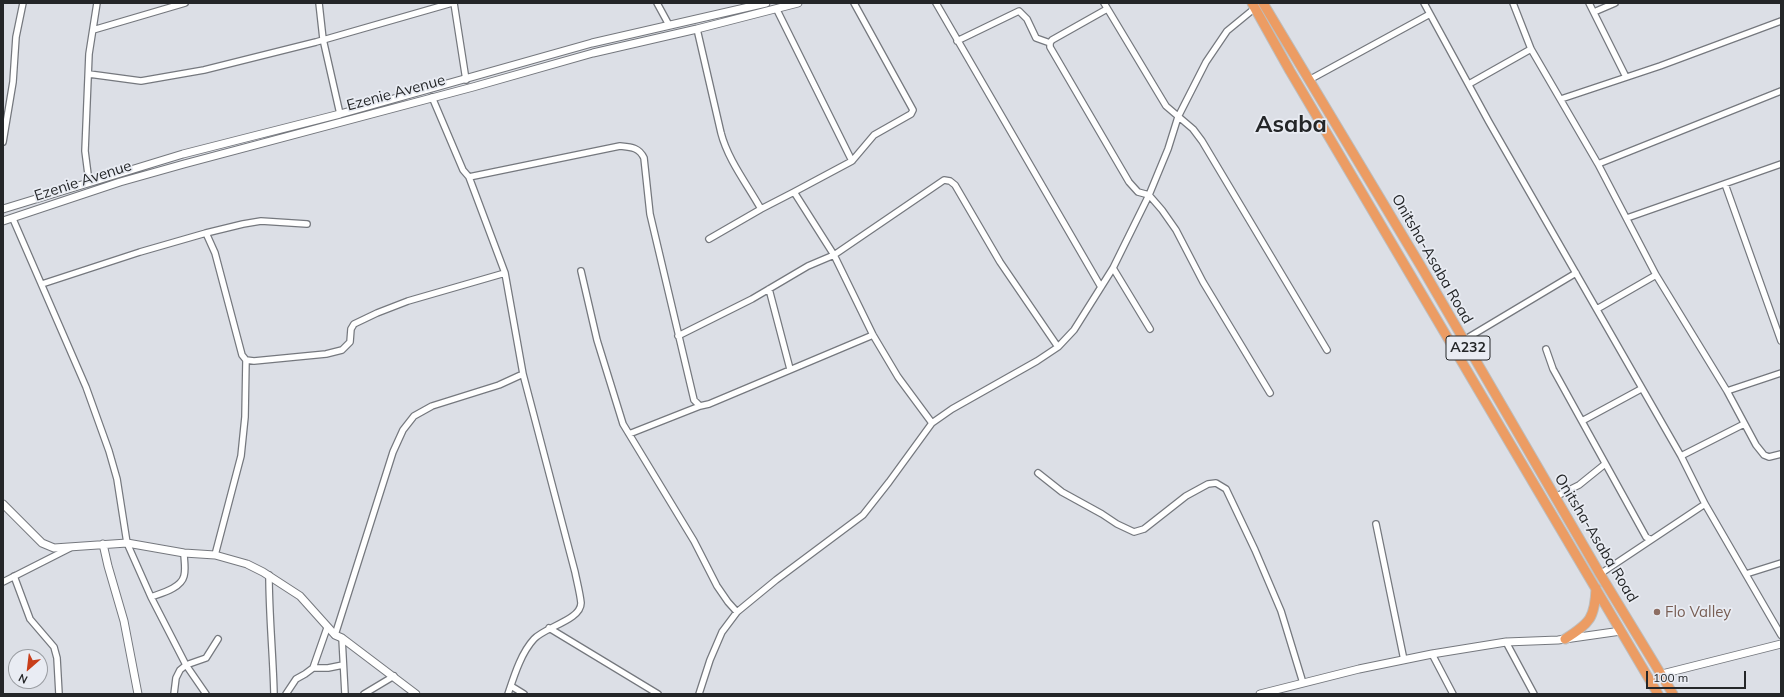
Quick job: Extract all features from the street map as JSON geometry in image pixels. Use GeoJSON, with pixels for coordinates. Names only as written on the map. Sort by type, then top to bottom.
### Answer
{"type":"FeatureCollection","features":[{"type":"Feature","properties":{"kind":"highway","name":"Onitsha-Asaba Road"},"geometry":{"type":"LineString","coordinates":[[1263,3],[1385,206],[1600,574],[1673,694]]}},
{"type":"Feature","properties":{"kind":"highway","name":"A232"},"geometry":{"type":"LineString","coordinates":[[1253,6],[1658,694]]}},
{"type":"Feature","properties":{"kind":"highway"},"geometry":{"type":"LineString","coordinates":[[1376,215],[1385,206]]}},
{"type":"Feature","properties":{"kind":"highway"},"geometry":{"type":"LineString","coordinates":[[1565,639],[1583,628],[1588,622],[1596,604],[1596,587]]}},
{"type":"Feature","properties":{"kind":"street"},"geometry":{"type":"LineString","coordinates":[[3,142],[13,82],[16,37],[23,3]]}},
{"type":"Feature","properties":{"kind":"street"},"geometry":{"type":"LineString","coordinates":[[89,182],[85,151],[89,54],[97,3]]}},
{"type":"Feature","properties":{"kind":"street"},"geometry":{"type":"LineString","coordinates":[[93,30],[185,3]]}},
{"type":"Feature","properties":{"kind":"street"},"geometry":{"type":"LineString","coordinates":[[319,3],[323,39],[340,114]]}},
{"type":"Feature","properties":{"kind":"street"},"geometry":{"type":"LineString","coordinates":[[89,74],[141,80],[227,65],[453,3],[466,80]]}},
{"type":"Feature","properties":{"kind":"street"},"geometry":{"type":"LineString","coordinates":[[657,3],[669,25]]}},
{"type":"Feature","properties":{"kind":"street","name":"Ezenie Avenue"},"geometry":{"type":"LineString","coordinates":[[3,209],[154,162],[340,114],[419,91],[466,80],[638,32],[766,3]]}},
{"type":"Feature","properties":{"kind":"street","name":"Ezenie Avenue"},"geometry":{"type":"LineString","coordinates":[[3,221],[13,219],[79,195],[157,172],[593,53],[777,10],[798,3]]}},
{"type":"Feature","properties":{"kind":"street"},"geometry":{"type":"LineString","coordinates":[[709,239],[761,209],[852,161],[874,135],[911,114],[914,108],[854,3]]}},
{"type":"Feature","properties":{"kind":"street"},"geometry":{"type":"LineString","coordinates":[[936,3],[1101,287]]}},
{"type":"Feature","properties":{"kind":"street"},"geometry":{"type":"LineString","coordinates":[[1104,3],[1166,106],[1193,129],[1202,141],[1327,350]]}},
{"type":"Feature","properties":{"kind":"street"},"geometry":{"type":"LineString","coordinates":[[1424,3],[1489,122],[1641,389],[1681,456],[1705,504],[1781,635]]}},
{"type":"Feature","properties":{"kind":"street"},"geometry":{"type":"LineString","coordinates":[[1512,3],[1531,49],[1598,164],[1656,275],[1727,392],[1744,424],[1764,455],[1769,457],[1781,454]]}},
{"type":"Feature","properties":{"kind":"street"},"geometry":{"type":"LineString","coordinates":[[1589,3],[1626,77]]}},
{"type":"Feature","properties":{"kind":"street"},"geometry":{"type":"LineString","coordinates":[[1594,12],[1615,3]]}},
{"type":"Feature","properties":{"kind":"street"},"geometry":{"type":"LineString","coordinates":[[699,694],[722,632],[737,612],[776,580],[863,515],[878,497],[932,423],[952,409],[1015,375],[1058,347],[1074,330],[1113,268],[1168,149],[1178,117],[1206,62],[1227,31],[1253,6]]}},
{"type":"Feature","properties":{"kind":"street"},"geometry":{"type":"LineString","coordinates":[[1050,43],[1052,40],[1107,9]]}},
{"type":"Feature","properties":{"kind":"street"},"geometry":{"type":"LineString","coordinates":[[777,10],[852,161]]}},
{"type":"Feature","properties":{"kind":"street"},"geometry":{"type":"LineString","coordinates":[[957,41],[1019,11],[1027,19],[1036,38],[1050,43]]}},
{"type":"Feature","properties":{"kind":"street"},"geometry":{"type":"LineString","coordinates":[[1309,80],[1430,14]]}},
{"type":"Feature","properties":{"kind":"street"},"geometry":{"type":"LineString","coordinates":[[1561,99],[1781,21]]}},
{"type":"Feature","properties":{"kind":"street"},"geometry":{"type":"LineString","coordinates":[[697,29],[725,148],[761,209]]}},
{"type":"Feature","properties":{"kind":"street"},"geometry":{"type":"LineString","coordinates":[[638,32],[641,42]]}},
{"type":"Feature","properties":{"kind":"street"},"geometry":{"type":"LineString","coordinates":[[1050,43],[1052,50],[1129,182],[1138,192],[1148,195],[1162,210],[1176,230],[1203,282],[1270,393]]}},
{"type":"Feature","properties":{"kind":"street"},"geometry":{"type":"LineString","coordinates":[[1469,84],[1531,49]]}},
{"type":"Feature","properties":{"kind":"street"},"geometry":{"type":"LineString","coordinates":[[1598,164],[1781,91]]}},
{"type":"Feature","properties":{"kind":"street"},"geometry":{"type":"LineString","coordinates":[[432,98],[464,170],[469,177],[505,273],[523,374],[575,572],[581,604],[579,611],[575,615],[549,628],[534,638],[527,648],[508,694]]}},
{"type":"Feature","properties":{"kind":"street"},"geometry":{"type":"LineString","coordinates":[[289,126],[292,135]]}},
{"type":"Feature","properties":{"kind":"street"},"geometry":{"type":"LineString","coordinates":[[469,177],[620,146],[638,149],[644,158],[650,214],[678,336],[694,400],[700,406]]}},
{"type":"Feature","properties":{"kind":"street"},"geometry":{"type":"LineString","coordinates":[[154,162],[157,172]]}},
{"type":"Feature","properties":{"kind":"street"},"geometry":{"type":"LineString","coordinates":[[1627,218],[1781,164]]}},
{"type":"Feature","properties":{"kind":"street"},"geometry":{"type":"LineString","coordinates":[[678,336],[752,299],[808,266],[834,255],[944,180],[950,181],[955,185],[1000,262],[1058,347]]}},
{"type":"Feature","properties":{"kind":"street"},"geometry":{"type":"LineString","coordinates":[[1725,184],[1781,341]]}},
{"type":"Feature","properties":{"kind":"street"},"geometry":{"type":"LineString","coordinates":[[794,192],[834,255],[874,335],[898,377],[932,423]]}},
{"type":"Feature","properties":{"kind":"street"},"geometry":{"type":"LineString","coordinates":[[13,219],[86,387],[109,451],[117,479],[127,543],[151,598],[186,665],[206,694]]}},
{"type":"Feature","properties":{"kind":"street"},"geometry":{"type":"LineString","coordinates":[[42,284],[140,252],[243,224],[261,222],[307,224]]}},
{"type":"Feature","properties":{"kind":"street"},"geometry":{"type":"LineString","coordinates":[[206,233],[214,253],[242,355],[246,360],[245,417],[241,456],[215,555]]}},
{"type":"Feature","properties":{"kind":"street"},"geometry":{"type":"LineString","coordinates":[[1113,268],[1150,329]]}},
{"type":"Feature","properties":{"kind":"street"},"geometry":{"type":"LineString","coordinates":[[582,271],[601,355],[616,407],[629,434],[694,540],[717,586],[737,612]]}},
{"type":"Feature","properties":{"kind":"street"},"geometry":{"type":"LineString","coordinates":[[246,360],[254,361],[312,355],[342,350],[350,342],[351,329],[354,324],[377,313],[408,300],[505,273]]}},
{"type":"Feature","properties":{"kind":"street"},"geometry":{"type":"LineString","coordinates":[[1464,340],[1576,273]]}},
{"type":"Feature","properties":{"kind":"street"},"geometry":{"type":"LineString","coordinates":[[1597,310],[1656,275]]}},
{"type":"Feature","properties":{"kind":"street"},"geometry":{"type":"LineString","coordinates":[[769,289],[790,369]]}},
{"type":"Feature","properties":{"kind":"street"},"geometry":{"type":"LineString","coordinates":[[629,434],[700,406],[709,404],[874,335]]}},
{"type":"Feature","properties":{"kind":"street"},"geometry":{"type":"LineString","coordinates":[[1546,350],[1553,370],[1646,537],[1650,539]]}},
{"type":"Feature","properties":{"kind":"street"},"geometry":{"type":"LineString","coordinates":[[1727,392],[1781,373]]}},
{"type":"Feature","properties":{"kind":"street"},"geometry":{"type":"LineString","coordinates":[[345,694],[339,637],[393,452],[403,430],[414,416],[432,406],[499,385],[523,374]]}},
{"type":"Feature","properties":{"kind":"street"},"geometry":{"type":"LineString","coordinates":[[1582,421],[1641,389]]}},
{"type":"Feature","properties":{"kind":"street"},"geometry":{"type":"LineString","coordinates":[[1681,456],[1744,424]]}},
{"type":"Feature","properties":{"kind":"street"},"geometry":{"type":"LineString","coordinates":[[1555,497],[1579,485],[1606,464]]}},
{"type":"Feature","properties":{"kind":"street"},"geometry":{"type":"LineString","coordinates":[[1038,473],[1062,492],[1117,524],[1134,532],[1144,529],[1171,506],[1191,493],[1208,484],[1216,483],[1222,485],[1226,489],[1255,550],[1281,611],[1303,683]]}},
{"type":"Feature","properties":{"kind":"street"},"geometry":{"type":"LineString","coordinates":[[3,504],[42,543],[54,548],[127,543],[184,554],[215,555],[247,564],[269,575],[300,596],[327,628],[394,676],[416,694]]}},
{"type":"Feature","properties":{"kind":"street"},"geometry":{"type":"LineString","coordinates":[[1600,574],[1650,539],[1655,538],[1705,504]]}},
{"type":"Feature","properties":{"kind":"street"},"geometry":{"type":"LineString","coordinates":[[1376,524],[1404,660]]}},
{"type":"Feature","properties":{"kind":"street"},"geometry":{"type":"LineString","coordinates":[[103,544],[124,621],[138,694]]}},
{"type":"Feature","properties":{"kind":"street"},"geometry":{"type":"LineString","coordinates":[[3,582],[72,546]]}},
{"type":"Feature","properties":{"kind":"street"},"geometry":{"type":"LineString","coordinates":[[151,598],[181,583],[184,575],[184,554]]}},
{"type":"Feature","properties":{"kind":"street"},"geometry":{"type":"LineString","coordinates":[[1746,574],[1781,563]]}},
{"type":"Feature","properties":{"kind":"street"},"geometry":{"type":"LineString","coordinates":[[269,575],[269,605],[274,694]]}},
{"type":"Feature","properties":{"kind":"street"},"geometry":{"type":"LineString","coordinates":[[14,576],[30,619],[54,647],[57,658],[59,694]]}},
{"type":"Feature","properties":{"kind":"street"},"geometry":{"type":"LineString","coordinates":[[313,668],[327,628]]}},
{"type":"Feature","properties":{"kind":"street"},"geometry":{"type":"LineString","coordinates":[[549,628],[658,694]]}},
{"type":"Feature","properties":{"kind":"street"},"geometry":{"type":"LineString","coordinates":[[1260,694],[1285,691],[1303,683],[1432,654],[1506,642],[1565,639],[1621,631]]}},
{"type":"Feature","properties":{"kind":"street"},"geometry":{"type":"LineString","coordinates":[[174,694],[178,673],[186,665],[206,658],[218,639]]}},
{"type":"Feature","properties":{"kind":"street"},"geometry":{"type":"LineString","coordinates":[[1506,642],[1534,694]]}},
{"type":"Feature","properties":{"kind":"street"},"geometry":{"type":"LineString","coordinates":[[1662,674],[1781,644]]}},
{"type":"Feature","properties":{"kind":"street"},"geometry":{"type":"LineString","coordinates":[[1432,654],[1453,694]]}},
{"type":"Feature","properties":{"kind":"street"},"geometry":{"type":"LineString","coordinates":[[286,694],[296,679],[313,668],[328,668],[343,665]]}},
{"type":"Feature","properties":{"kind":"street"},"geometry":{"type":"LineString","coordinates":[[364,694],[394,676]]}},
{"type":"Feature","properties":{"kind":"street"},"geometry":{"type":"LineString","coordinates":[[511,686],[524,694]]}},
{"type":"Feature","properties":{"kind":"place","name":"Flo Valley"},"geometry":{"type":"Point","coordinates":[1657,612]}},
{"type":"Feature","properties":{"kind":"district","name":"Asaba"},"geometry":{"type":"Point","coordinates":[1291,125]}}]}
